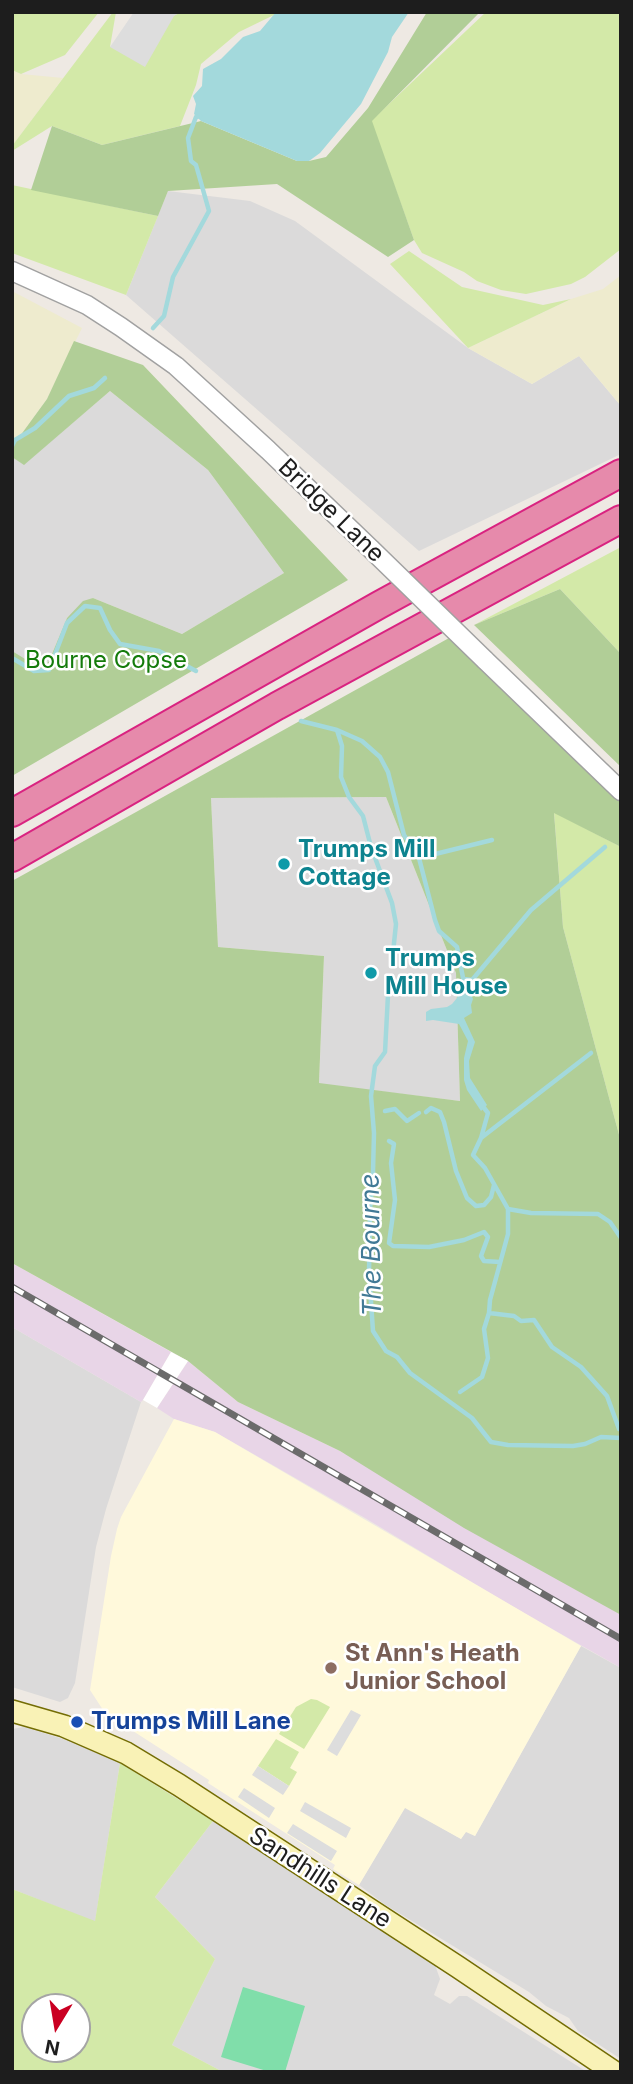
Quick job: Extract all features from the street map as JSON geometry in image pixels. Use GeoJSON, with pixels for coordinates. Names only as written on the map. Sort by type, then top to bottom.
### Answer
{"type":"FeatureCollection","features":[{"type":"Feature","properties":{"kind":"highway"},"geometry":{"type":"LineString","coordinates":[[12,813],[391,598],[621,473]]}},
{"type":"Feature","properties":{"kind":"highway"},"geometry":{"type":"LineString","coordinates":[[12,858],[277,706],[621,519]]}},
{"type":"Feature","properties":{"kind":"main road","name":"Sandhills Lane"},"geometry":{"type":"LineString","coordinates":[[12,1711],[90,1736],[137,1760],[448,1960],[614,2072]]}},
{"type":"Feature","properties":{"kind":"street","name":"Bridge Lane"},"geometry":{"type":"LineString","coordinates":[[12,271],[86,305],[176,366],[268,450],[621,791]]}},
{"type":"Feature","properties":{"kind":"shaded area"},"geometry":{"type":"Polygon","coordinates":[[[134,12],[181,12],[174,16],[145,67],[110,47],[134,12]]]}},
{"type":"Feature","properties":{"kind":"shaded area"},"geometry":{"type":"Polygon","coordinates":[[[12,70],[21,74],[63,78],[12,146],[14,92],[12,70]]]}},
{"type":"Feature","properties":{"kind":"shaded area"},"geometry":{"type":"Polygon","coordinates":[[[168,191],[250,201],[295,221],[468,348],[532,384],[579,356],[621,406],[621,454],[419,551],[126,295],[168,191]]]}},
{"type":"Feature","properties":{"kind":"shaded area"},"geometry":{"type":"Polygon","coordinates":[[[621,275],[621,406],[579,356],[532,384],[468,348],[571,299],[603,289],[621,275]]]}},
{"type":"Feature","properties":{"kind":"shaded area"},"geometry":{"type":"Polygon","coordinates":[[[12,291],[82,328],[47,399],[12,447],[12,291]]]}},
{"type":"Feature","properties":{"kind":"shaded area"},"geometry":{"type":"Polygon","coordinates":[[[110,391],[208,470],[284,573],[182,634],[93,598],[67,618],[49,661],[44,667],[40,667],[23,660],[12,651],[12,457],[24,464],[110,391]]]}},
{"type":"Feature","properties":{"kind":"shaded area"},"geometry":{"type":"Polygon","coordinates":[[[386,797],[456,973],[460,1101],[319,1084],[324,956],[218,947],[211,798],[386,797]]]}},
{"type":"Feature","properties":{"kind":"shaded area"},"geometry":{"type":"Polygon","coordinates":[[[12,1263],[171,1352],[141,1402],[12,1327],[12,1263]]]}},
{"type":"Feature","properties":{"kind":"shaded area"},"geometry":{"type":"Polygon","coordinates":[[[12,1327],[141,1402],[96,1547],[75,1683],[68,1698],[60,1702],[12,1687],[12,1327]]]}},
{"type":"Feature","properties":{"kind":"shaded area"},"geometry":{"type":"Polygon","coordinates":[[[188,1361],[238,1402],[340,1451],[621,1615],[621,1668],[215,1432],[174,1419],[157,1408],[188,1361]]]}},
{"type":"Feature","properties":{"kind":"shaded area","name":"St Ann's Heath Junior School"},"geometry":{"type":"Polygon","coordinates":[[[174,1419],[215,1432],[581,1646],[475,1836],[466,1832],[461,1839],[405,1808],[359,1885],[333,1869],[335,1865],[105,1713],[90,1690],[117,1529],[174,1419]]]}},
{"type":"Feature","properties":{"kind":"shaded area"},"geometry":{"type":"Polygon","coordinates":[[[581,1646],[621,1668],[621,2059],[578,2031],[569,2018],[384,1904],[359,1885],[405,1807],[461,1839],[466,1831],[475,1836],[581,1646]]]}},
{"type":"Feature","properties":{"kind":"shaded area"},"geometry":{"type":"Polygon","coordinates":[[[351,1710],[361,1715],[337,1756],[327,1750],[351,1710]]]}},
{"type":"Feature","properties":{"kind":"shaded area"},"geometry":{"type":"Polygon","coordinates":[[[24,1727],[63,1739],[120,1763],[95,1922],[12,1889],[12,1729],[24,1727]]]}},
{"type":"Feature","properties":{"kind":"shaded area"},"geometry":{"type":"Polygon","coordinates":[[[258,1766],[289,1786],[283,1795],[252,1775],[258,1766]]]}},
{"type":"Feature","properties":{"kind":"shaded area"},"geometry":{"type":"Polygon","coordinates":[[[244,1788],[275,1808],[269,1818],[238,1797],[244,1788]]]}},
{"type":"Feature","properties":{"kind":"shaded area"},"geometry":{"type":"Polygon","coordinates":[[[305,1802],[351,1828],[346,1838],[300,1811],[305,1802]]]}},
{"type":"Feature","properties":{"kind":"shaded area"},"geometry":{"type":"Polygon","coordinates":[[[213,1821],[435,1965],[440,1979],[434,1995],[450,2004],[459,1996],[467,1996],[587,2072],[223,2072],[172,2045],[215,1959],[155,1897],[213,1821]]]}},
{"type":"Feature","properties":{"kind":"shaded area"},"geometry":{"type":"Polygon","coordinates":[[[293,1824],[337,1851],[331,1861],[287,1833],[293,1824]]]}},
{"type":"Feature","properties":{"kind":"green space"},"geometry":{"type":"Polygon","coordinates":[[[12,12],[99,12],[65,55],[21,74],[12,70],[12,12]]]}},
{"type":"Feature","properties":{"kind":"green space"},"geometry":{"type":"Polygon","coordinates":[[[113,12],[116,12],[110,47],[181,12],[276,14],[239,32],[201,64],[180,126],[102,145],[52,126],[12,151],[12,146],[113,12]]]}},
{"type":"Feature","properties":{"kind":"green space"},"geometry":{"type":"Polygon","coordinates":[[[427,12],[480,12],[372,121],[414,240],[388,257],[277,184],[168,191],[158,216],[31,190],[52,126],[102,145],[201,121],[297,161],[326,157],[368,108],[427,12]]]}},
{"type":"Feature","properties":{"kind":"green space"},"geometry":{"type":"Polygon","coordinates":[[[486,12],[621,12],[621,249],[585,277],[571,284],[526,294],[501,290],[422,253],[414,240],[371,121],[486,12]]]}},
{"type":"Feature","properties":{"kind":"green space"},"geometry":{"type":"Polygon","coordinates":[[[12,185],[158,216],[126,295],[12,253],[12,185]]]}},
{"type":"Feature","properties":{"kind":"green space"},"geometry":{"type":"Polygon","coordinates":[[[409,251],[462,287],[543,305],[571,299],[468,348],[390,264],[409,251]]]}},
{"type":"Feature","properties":{"kind":"green space","name":"Bourne Copse"},"geometry":{"type":"Polygon","coordinates":[[[74,341],[143,365],[348,580],[12,776],[12,651],[35,665],[44,667],[67,618],[83,601],[93,598],[182,634],[284,573],[208,470],[110,391],[24,465],[12,457],[12,447],[47,399],[74,341]]]}},
{"type":"Feature","properties":{"kind":"green space"},"geometry":{"type":"Polygon","coordinates":[[[621,547],[621,654],[560,589],[474,625],[621,547]]]}},
{"type":"Feature","properties":{"kind":"green space"},"geometry":{"type":"Polygon","coordinates":[[[560,589],[621,654],[621,767],[474,625],[560,589]]]}},
{"type":"Feature","properties":{"kind":"green space"},"geometry":{"type":"Polygon","coordinates":[[[449,638],[621,803],[621,847],[554,813],[563,927],[621,1142],[621,1615],[464,1528],[340,1451],[238,1402],[188,1361],[12,1263],[12,881],[449,638]],[[386,797],[211,798],[218,947],[324,956],[319,1083],[460,1101],[456,973],[386,797]]]}},
{"type":"Feature","properties":{"kind":"green space"},"geometry":{"type":"Polygon","coordinates":[[[554,812],[621,847],[621,1142],[563,927],[554,812]]]}},
{"type":"Feature","properties":{"kind":"green space"},"geometry":{"type":"Polygon","coordinates":[[[311,1699],[330,1707],[304,1749],[279,1734],[296,1707],[311,1699]]]}},
{"type":"Feature","properties":{"kind":"green space"},"geometry":{"type":"Polygon","coordinates":[[[276,1739],[299,1752],[290,1768],[297,1772],[289,1786],[258,1766],[276,1739]]]}},
{"type":"Feature","properties":{"kind":"green space"},"geometry":{"type":"Polygon","coordinates":[[[120,1763],[213,1821],[155,1897],[215,1959],[172,2045],[223,2072],[12,2072],[12,1889],[95,1921],[120,1763]]]}},
{"type":"Feature","properties":{"kind":"green space"},"geometry":{"type":"Polygon","coordinates":[[[243,1987],[305,2006],[285,2072],[270,2072],[221,2057],[243,1987]]]}},
{"type":"Feature","properties":{"kind":"water"},"geometry":{"type":"Polygon","coordinates":[[[276,12],[409,12],[392,37],[388,52],[361,104],[320,153],[309,161],[297,161],[201,121],[194,114],[196,104],[193,96],[202,86],[203,69],[221,59],[243,37],[260,31],[276,12]]]}},
{"type":"Feature","properties":{"kind":"water"},"geometry":{"type":"Polygon","coordinates":[[[461,983],[471,984],[473,987],[470,992],[473,999],[472,1013],[464,1018],[475,1042],[469,1061],[470,1078],[487,1105],[481,1111],[467,1090],[464,1080],[464,1058],[468,1041],[459,1024],[426,1021],[426,1012],[452,1004],[457,998],[461,983]]]}},
{"type":"Feature","properties":{"kind":"pier"},"geometry":{"type":"Polygon","coordinates":[[[171,1352],[188,1361],[157,1408],[143,1400],[171,1352]]]}},
{"type":"Feature","properties":{"kind":"waterway"},"geometry":{"type":"LineString","coordinates":[[153,328],[164,316],[173,277],[209,211],[196,165],[191,161],[188,138],[196,117],[200,116]]}},
{"type":"Feature","properties":{"kind":"waterway"},"geometry":{"type":"LineString","coordinates":[[12,446],[15,440],[35,428],[69,396],[94,388],[105,378]]}},
{"type":"Feature","properties":{"kind":"waterway"},"geometry":{"type":"LineString","coordinates":[[12,658],[34,671],[49,670],[67,623],[85,606],[100,608],[120,644],[159,651],[196,671]]}},
{"type":"Feature","properties":{"kind":"waterway","name":"The Bourne"},"geometry":{"type":"LineString","coordinates":[[301,721],[337,730],[362,741],[380,757],[388,772],[404,835],[419,858],[439,931],[457,947],[465,988]]}},
{"type":"Feature","properties":{"kind":"waterway","name":"The Bourne"},"geometry":{"type":"LineString","coordinates":[[337,730],[342,746],[341,777],[349,797],[363,816],[371,847],[392,903],[396,924],[392,962]]}},
{"type":"Feature","properties":{"kind":"waterway"},"geometry":{"type":"LineString","coordinates":[[419,858],[492,840]]}},
{"type":"Feature","properties":{"kind":"waterway"},"geometry":{"type":"LineString","coordinates":[[464,979],[472,980],[531,910],[605,847]]}},
{"type":"Feature","properties":{"kind":"waterway","name":"The Bourne"},"geometry":{"type":"LineString","coordinates":[[388,995],[385,1052],[375,1066],[371,1096],[374,1133],[369,1273],[373,1331],[386,1351],[397,1357],[410,1373],[472,1418],[491,1442],[508,1445],[573,1446],[601,1437],[621,1438]]}},
{"type":"Feature","properties":{"kind":"waterway"},"geometry":{"type":"LineString","coordinates":[[481,1138],[591,1053]]}},
{"type":"Feature","properties":{"kind":"waterway","name":"The Bourne"},"geometry":{"type":"LineString","coordinates":[[481,1104],[488,1113],[473,1155],[485,1168],[508,1209],[531,1213],[598,1214],[610,1222],[621,1238]]}},
{"type":"Feature","properties":{"kind":"waterway"},"geometry":{"type":"LineString","coordinates":[[426,1112],[431,1108],[440,1112],[456,1171],[467,1198],[476,1206],[484,1205],[491,1197],[494,1185]]}},
{"type":"Feature","properties":{"kind":"waterway"},"geometry":{"type":"LineString","coordinates":[[385,1111],[395,1109],[407,1121],[419,1113]]}},
{"type":"Feature","properties":{"kind":"waterway"},"geometry":{"type":"LineString","coordinates":[[389,1141],[394,1144],[391,1163],[395,1200],[389,1243],[393,1246],[429,1247],[464,1240],[484,1232],[488,1237],[481,1256],[484,1261],[500,1262]]}},
{"type":"Feature","properties":{"kind":"waterway"},"geometry":{"type":"LineString","coordinates":[[508,1209],[508,1234],[489,1313],[514,1316],[521,1321],[534,1320],[552,1347],[581,1367],[607,1396],[619,1429]]}},
{"type":"Feature","properties":{"kind":"waterway"},"geometry":{"type":"LineString","coordinates":[[460,1392],[482,1377],[488,1358],[484,1329],[489,1313]]}},
{"type":"Feature","properties":{"kind":"railway"},"geometry":{"type":"LineString","coordinates":[[12,1287],[621,1639]]}},
{"type":"Feature","properties":{"kind":"place","name":"Trumps Mill Cottage"},"geometry":{"type":"Point","coordinates":[284,864]}},
{"type":"Feature","properties":{"kind":"place","name":"Trumps Mill House"},"geometry":{"type":"Point","coordinates":[371,973]}},
{"type":"Feature","properties":{"kind":"place","name":"St Ann's Heath Junior School"},"geometry":{"type":"Point","coordinates":[331,1668]}},
{"type":"Feature","properties":{"kind":"place","name":"Trumps Mill Lane"},"geometry":{"type":"Point","coordinates":[77,1722]}}]}
